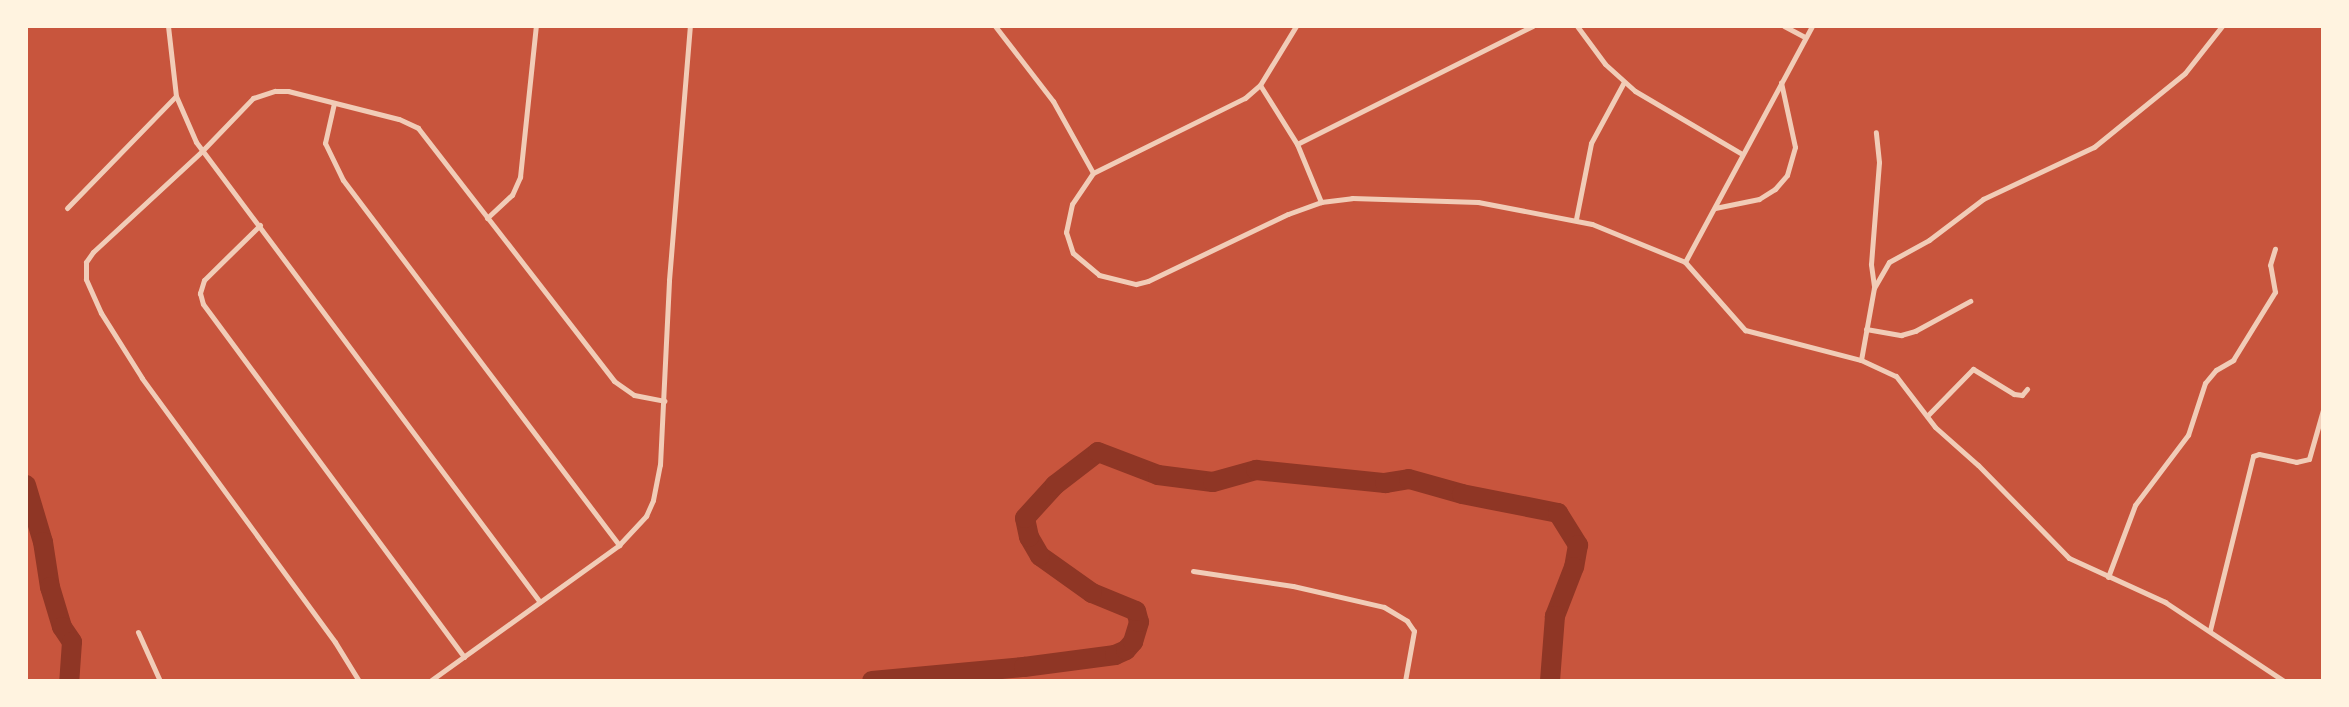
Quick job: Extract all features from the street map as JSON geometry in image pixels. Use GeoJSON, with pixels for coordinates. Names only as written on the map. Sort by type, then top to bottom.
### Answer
{"type":"FeatureCollection","features":[{"type":"Feature","properties":{"kind":"street"},"geometry":{"type":"LineString","coordinates":[[168,26],[176,96],[187,129],[540,602]]}},
{"type":"Feature","properties":{"kind":"street"},"geometry":{"type":"LineString","coordinates":[[487,218],[512,195],[520,177],[536,26]]}},
{"type":"Feature","properties":{"kind":"street"},"geometry":{"type":"LineString","coordinates":[[430,681],[619,545],[646,516],[653,500],[660,465],[669,280],[690,26]]}},
{"type":"Feature","properties":{"kind":"street"},"geometry":{"type":"LineString","coordinates":[[995,26],[1053,101],[1093,173]]}},
{"type":"Feature","properties":{"kind":"street"},"geometry":{"type":"LineString","coordinates":[[1296,26],[1260,85],[1231,106],[1093,173],[1072,204],[1067,219],[1068,244],[1084,264],[1099,275],[1136,284],[1174,271],[1237,236],[1321,202],[1365,198],[1449,199],[1576,219],[1685,262],[1745,330],[1861,360],[1896,376],[1927,416],[2056,548],[2108,577],[2165,602],[2284,681]]}},
{"type":"Feature","properties":{"kind":"street"},"geometry":{"type":"LineString","coordinates":[[1297,144],[1533,26]]}},
{"type":"Feature","properties":{"kind":"street"},"geometry":{"type":"LineString","coordinates":[[1577,26],[1624,82],[1742,154]]}},
{"type":"Feature","properties":{"kind":"street"},"geometry":{"type":"LineString","coordinates":[[1784,26],[1805,37]]}},
{"type":"Feature","properties":{"kind":"street"},"geometry":{"type":"LineString","coordinates":[[1685,262],[1812,26]]}},
{"type":"Feature","properties":{"kind":"street"},"geometry":{"type":"LineString","coordinates":[[1874,288],[1889,262],[1929,240],[1974,205],[2080,156],[2117,131],[2185,73],[2222,26]]}},
{"type":"Feature","properties":{"kind":"street"},"geometry":{"type":"LineString","coordinates":[[1714,208],[1759,199],[1775,189],[1787,175],[1795,147],[1781,81]]}},
{"type":"Feature","properties":{"kind":"street"},"geometry":{"type":"LineString","coordinates":[[1576,219],[1591,143],[1624,82]]}},
{"type":"Feature","properties":{"kind":"street"},"geometry":{"type":"LineString","coordinates":[[1260,85],[1297,144],[1321,202]]}},
{"type":"Feature","properties":{"kind":"street"},"geometry":{"type":"LineString","coordinates":[[359,681],[335,642],[142,378],[101,313],[86,279],[86,262],[93,252],[203,150],[253,98],[288,91],[399,119],[418,128],[614,381],[634,395],[664,401]]}},
{"type":"Feature","properties":{"kind":"street"},"geometry":{"type":"LineString","coordinates":[[67,208],[176,96]]}},
{"type":"Feature","properties":{"kind":"street"},"geometry":{"type":"LineString","coordinates":[[334,103],[325,143],[343,180],[619,545]]}},
{"type":"Feature","properties":{"kind":"street"},"geometry":{"type":"LineString","coordinates":[[1861,360],[1874,288],[1871,264],[1879,162],[1876,132]]}},
{"type":"Feature","properties":{"kind":"street"},"geometry":{"type":"LineString","coordinates":[[260,225],[204,280],[200,293],[203,304],[464,657]]}},
{"type":"Feature","properties":{"kind":"street"},"geometry":{"type":"LineString","coordinates":[[2108,577],[2135,505],[2188,435],[2205,383],[2216,370],[2233,360],[2275,292],[2270,265],[2275,249]]}},
{"type":"Feature","properties":{"kind":"street"},"geometry":{"type":"LineString","coordinates":[[1866,329],[1901,335],[1915,331],[1970,301]]}},
{"type":"Feature","properties":{"kind":"street"},"geometry":{"type":"LineString","coordinates":[[1927,416],[1973,369],[2014,394],[2022,395],[2027,389]]}},
{"type":"Feature","properties":{"kind":"street"},"geometry":{"type":"LineString","coordinates":[[2210,630],[2253,456],[2259,454],[2296,462],[2309,459],[2323,410]]}},
{"type":"Feature","properties":{"kind":"street"},"geometry":{"type":"LineString","coordinates":[[1193,571],[1293,586],[1384,607],[1407,621],[1414,631],[1405,681]]}},
{"type":"Feature","properties":{"kind":"street"},"geometry":{"type":"LineString","coordinates":[[138,632],[160,681]]}},
{"type":"Feature","properties":{"kind":"waterway"},"geometry":{"type":"LineString","coordinates":[[872,681],[1024,667],[1115,655],[1126,650],[1133,642],[1139,622],[1136,611],[1092,593],[1040,556],[1029,537],[1025,518],[1055,485],[1098,452],[1158,475],[1213,482],[1256,470],[1385,483],[1409,479],[1462,494],[1558,513],[1578,545],[1574,567],[1555,616],[1550,681]]}},
{"type":"Feature","properties":{"kind":"waterway"},"geometry":{"type":"LineString","coordinates":[[26,485],[43,542],[50,587],[62,627],[72,642],[69,681]]}}]}
